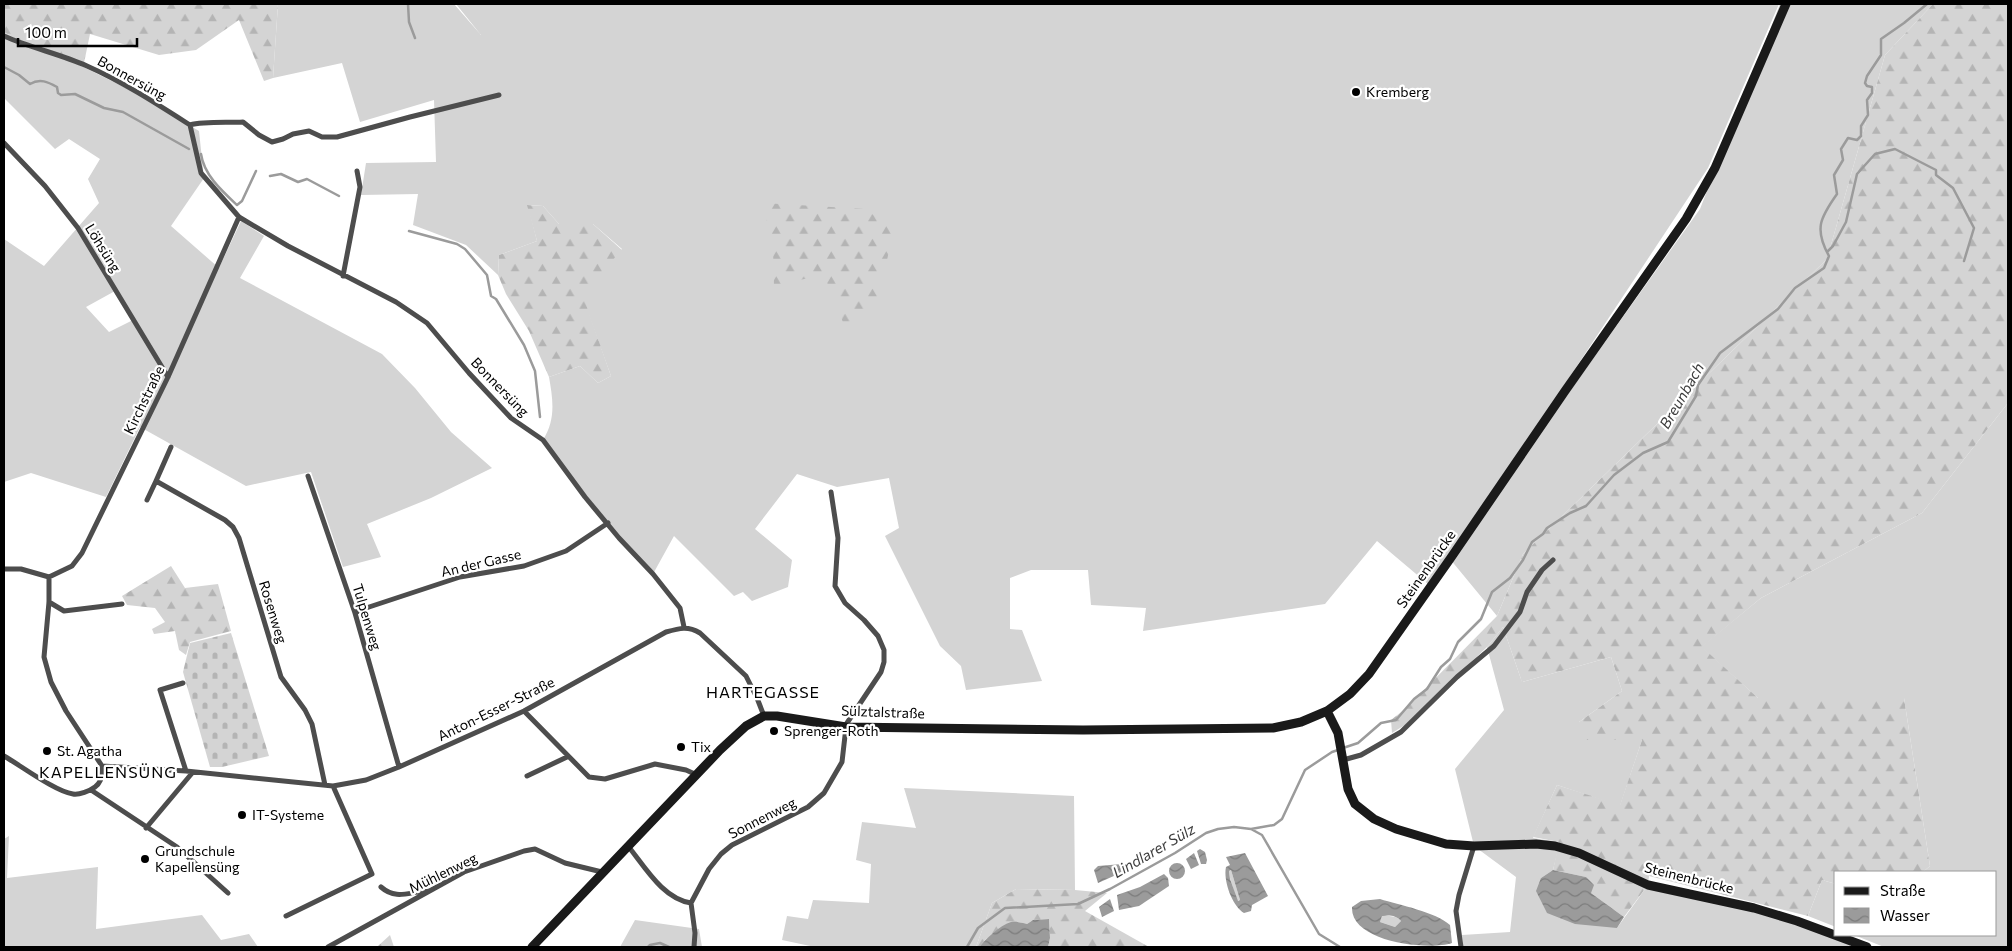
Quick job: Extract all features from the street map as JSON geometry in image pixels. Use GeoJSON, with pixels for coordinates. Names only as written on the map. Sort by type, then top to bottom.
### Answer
{"type":"FeatureCollection","features":[{"type":"Feature","properties":{"kind":"main road","name":"Steinenbrücke"},"geometry":{"type":"LineString","coordinates":[[1786,4],[1714,168],[1686,219],[1369,674],[1350,694],[1328,711],[1338,733],[1351,797],[1355,804],[1374,819],[1420,838],[1446,844],[1474,846],[1536,844],[1555,846],[1579,853],[1648,885],[1754,908],[1834,935]]}},
{"type":"Feature","properties":{"kind":"main road","name":"Sülztalstraße"},"geometry":{"type":"LineString","coordinates":[[764,716],[846,726],[1083,730],[1274,728],[1301,722],[1328,711]]}},
{"type":"Feature","properties":{"kind":"main road"},"geometry":{"type":"LineString","coordinates":[[532,947],[720,750],[746,726],[764,716]]}},
{"type":"Feature","properties":{"kind":"main road","name":"Steinenbrücke"},"geometry":{"type":"LineString","coordinates":[[1838,936],[1868,947]]}},
{"type":"Feature","properties":{"kind":"street","name":"Bonnersüng"},"geometry":{"type":"LineString","coordinates":[[4,36],[19,43],[86,65],[138,92],[190,125],[201,173],[239,216],[288,246],[396,302],[427,322],[469,373],[511,418],[543,440],[619,538],[653,574],[680,608],[684,627]]}},
{"type":"Feature","properties":{"kind":"street"},"geometry":{"type":"LineString","coordinates":[[190,125],[199,122],[222,124],[243,122],[258,135],[272,142],[293,134],[308,131],[322,138],[337,138],[410,117],[499,95]]}},
{"type":"Feature","properties":{"kind":"street","name":"Löhsüng"},"geometry":{"type":"LineString","coordinates":[[4,143],[46,186],[78,228],[168,377]]}},
{"type":"Feature","properties":{"kind":"street"},"geometry":{"type":"LineString","coordinates":[[343,276],[360,187],[357,171]]}},
{"type":"Feature","properties":{"kind":"street","name":"Kirchstraße"},"geometry":{"type":"LineString","coordinates":[[49,577],[72,566],[82,553],[168,377],[239,216]]}},
{"type":"Feature","properties":{"kind":"street"},"geometry":{"type":"LineString","coordinates":[[146,500],[171,448]]}},
{"type":"Feature","properties":{"kind":"street","name":"Tulpenweg"},"geometry":{"type":"LineString","coordinates":[[308,476],[355,614],[399,767]]}},
{"type":"Feature","properties":{"kind":"street","name":"Rosenweg"},"geometry":{"type":"LineString","coordinates":[[156,481],[225,520],[233,527],[239,538],[281,677],[312,724],[325,784]]}},
{"type":"Feature","properties":{"kind":"street"},"geometry":{"type":"LineString","coordinates":[[831,492],[838,538],[835,586],[845,603],[878,636],[884,650],[884,662],[880,672],[846,726]]}},
{"type":"Feature","properties":{"kind":"street","name":"An der Gasse"},"geometry":{"type":"LineString","coordinates":[[355,614],[360,610],[460,577],[524,566],[566,551],[608,523]]}},
{"type":"Feature","properties":{"kind":"street"},"geometry":{"type":"LineString","coordinates":[[1343,757],[1361,755],[1401,732],[1458,677],[1494,646],[1520,612],[1527,592],[1542,570],[1553,560]]}},
{"type":"Feature","properties":{"kind":"street"},"geometry":{"type":"LineString","coordinates":[[4,569],[21,569],[49,577],[49,602],[44,657],[51,682],[66,711],[102,766],[103,775],[98,785],[91,790],[73,794],[58,788],[4,756]]}},
{"type":"Feature","properties":{"kind":"street"},"geometry":{"type":"LineString","coordinates":[[49,602],[64,611],[122,604]]}},
{"type":"Feature","properties":{"kind":"street"},"geometry":{"type":"LineString","coordinates":[[684,627],[700,633],[746,676],[764,716]]}},
{"type":"Feature","properties":{"kind":"street","name":"Anton-Esser-Straße"},"geometry":{"type":"LineString","coordinates":[[102,766],[186,771],[333,786],[366,780],[524,711],[666,632],[684,627]]}},
{"type":"Feature","properties":{"kind":"street"},"geometry":{"type":"LineString","coordinates":[[183,683],[160,690],[186,771]]}},
{"type":"Feature","properties":{"kind":"street"},"geometry":{"type":"LineString","coordinates":[[524,711],[589,777],[605,778],[655,764],[686,770],[698,775]]}},
{"type":"Feature","properties":{"kind":"street","name":"Sonnenweg"},"geometry":{"type":"LineString","coordinates":[[691,903],[709,869],[721,854],[732,845],[808,807],[824,793],[842,762],[846,726]]}},
{"type":"Feature","properties":{"kind":"street"},"geometry":{"type":"LineString","coordinates":[[527,776],[567,756]]}},
{"type":"Feature","properties":{"kind":"street"},"geometry":{"type":"LineString","coordinates":[[146,828],[193,772]]}},
{"type":"Feature","properties":{"kind":"street"},"geometry":{"type":"LineString","coordinates":[[286,916],[372,874],[333,786]]}},
{"type":"Feature","properties":{"kind":"street"},"geometry":{"type":"LineString","coordinates":[[91,790],[177,847],[228,893]]}},
{"type":"Feature","properties":{"kind":"street"},"geometry":{"type":"LineString","coordinates":[[628,846],[664,890],[682,902],[691,903],[695,933],[694,947]]}},
{"type":"Feature","properties":{"kind":"street"},"geometry":{"type":"LineString","coordinates":[[1461,947],[1456,910],[1474,846]]}},
{"type":"Feature","properties":{"kind":"street","name":"Mühlenweg"},"geometry":{"type":"LineString","coordinates":[[328,947],[464,872],[524,851],[535,849],[565,863],[602,872]]}},
{"type":"Feature","properties":{"kind":"street"},"geometry":{"type":"LineString","coordinates":[[381,887],[388,892],[399,895],[430,891]]}},
{"type":"Feature","properties":{"kind":"green space"},"geometry":{"type":"Polygon","coordinates":[[[4,4],[278,4],[273,78],[264,81],[239,20],[196,50],[159,55],[90,34],[84,63],[19,41],[4,32],[4,4]]]}},
{"type":"Feature","properties":{"kind":"green space"},"geometry":{"type":"Polygon","coordinates":[[[278,4],[454,4],[481,35],[456,4],[1779,4],[1708,168],[1561,390],[1428,584],[1377,541],[1325,604],[1143,631],[1146,608],[1091,605],[1088,570],[1031,570],[1010,578],[1010,629],[1022,630],[1042,681],[966,690],[961,666],[940,646],[885,536],[899,528],[889,478],[837,487],[797,474],[755,529],[792,560],[788,587],[752,601],[743,592],[734,596],[674,536],[653,574],[608,523],[543,440],[552,417],[549,377],[580,366],[598,383],[611,376],[581,293],[622,249],[593,224],[559,224],[543,206],[528,205],[537,241],[499,255],[498,275],[466,245],[413,225],[418,194],[361,195],[366,163],[436,162],[434,100],[360,122],[342,63],[273,78],[278,4]]]}},
{"type":"Feature","properties":{"kind":"green space"},"geometry":{"type":"Polygon","coordinates":[[[1780,4],[1933,4],[1885,55],[1827,259],[1523,554],[1497,616],[1450,559],[1700,209],[1780,4]]]}},
{"type":"Feature","properties":{"kind":"green space"},"geometry":{"type":"Polygon","coordinates":[[[1933,4],[2008,4],[2008,403],[1922,513],[1761,598],[1702,647],[1758,698],[1904,698],[1930,866],[1924,871],[1834,871],[1834,883],[1822,880],[1808,916],[1649,876],[1648,885],[1624,917],[1591,893],[1586,877],[1553,870],[1559,842],[1533,837],[1557,785],[1620,805],[1642,740],[1584,740],[1579,722],[1622,691],[1611,657],[1522,682],[1503,627],[1487,647],[1405,725],[1392,733],[1391,720],[1405,709],[1497,616],[1523,554],[1827,259],[1885,55],[1933,4]]]}},
{"type":"Feature","properties":{"kind":"green space"},"geometry":{"type":"Polygon","coordinates":[[[4,32],[19,41],[53,52],[138,94],[199,131],[204,178],[171,226],[219,268],[241,221],[264,236],[240,278],[382,354],[415,388],[451,432],[492,468],[431,498],[367,524],[381,557],[343,567],[311,472],[246,486],[140,427],[106,497],[31,473],[4,482],[4,239],[44,266],[99,203],[88,179],[100,159],[69,139],[55,149],[4,98],[4,32]],[[115,291],[86,307],[109,332],[133,320],[115,291]]]}},
{"type":"Feature","properties":{"kind":"green space"},"geometry":{"type":"Polygon","coordinates":[[[763,203],[865,209],[892,228],[879,296],[847,335],[833,292],[825,280],[813,277],[774,286],[773,250],[763,203]]]}},
{"type":"Feature","properties":{"kind":"green space"},"geometry":{"type":"Polygon","coordinates":[[[527,205],[543,206],[559,224],[593,224],[622,250],[582,293],[611,376],[598,383],[580,366],[549,377],[529,331],[506,294],[498,275],[499,255],[537,241],[527,205]]]}},
{"type":"Feature","properties":{"kind":"green space"},"geometry":{"type":"Polygon","coordinates":[[[2008,403],[2008,947],[1884,947],[1856,936],[1997,936],[1997,871],[1924,871],[1930,866],[1904,698],[1758,698],[1701,647],[1761,598],[1922,513],[2008,403]]]}},
{"type":"Feature","properties":{"kind":"green space"},"geometry":{"type":"Polygon","coordinates":[[[171,566],[185,588],[218,584],[231,631],[190,642],[186,655],[179,650],[175,631],[154,634],[152,629],[165,622],[155,608],[127,605],[122,596],[171,566]]]}},
{"type":"Feature","properties":{"kind":"green space"},"geometry":{"type":"Polygon","coordinates":[[[1503,627],[1522,682],[1611,657],[1622,691],[1579,722],[1642,740],[1620,806],[1557,785],[1533,838],[1560,842],[1553,870],[1541,878],[1617,928],[1648,885],[1754,908],[1867,947],[1463,947],[1462,935],[1510,932],[1516,877],[1474,846],[1455,769],[1504,710],[1487,647],[1503,627]]]}},
{"type":"Feature","properties":{"kind":"green space"},"geometry":{"type":"Polygon","coordinates":[[[231,633],[269,756],[222,767],[210,767],[183,672],[190,643],[231,633]]]}},
{"type":"Feature","properties":{"kind":"green space"},"geometry":{"type":"Polygon","coordinates":[[[904,788],[1074,796],[1075,890],[1016,889],[992,903],[976,947],[815,947],[782,940],[787,916],[808,919],[813,900],[869,903],[871,864],[856,860],[862,822],[916,828],[904,788]]]}},
{"type":"Feature","properties":{"kind":"green space"},"geometry":{"type":"Polygon","coordinates":[[[9,836],[7,878],[98,867],[96,929],[202,915],[221,940],[249,934],[258,947],[4,947],[4,839],[9,836]]]}},
{"type":"Feature","properties":{"kind":"green space"},"geometry":{"type":"Polygon","coordinates":[[[1231,870],[1240,900],[1237,901],[1230,878],[1229,871],[1231,870]]]}},
{"type":"Feature","properties":{"kind":"green space"},"geometry":{"type":"Polygon","coordinates":[[[1822,880],[1834,883],[1834,926],[1808,916],[1822,880]]]}},
{"type":"Feature","properties":{"kind":"green space"},"geometry":{"type":"Polygon","coordinates":[[[1016,889],[1075,890],[1107,893],[1085,911],[1149,947],[1048,947],[1050,938],[1049,919],[1033,920],[1027,924],[1018,922],[986,939],[979,947],[976,947],[992,903],[1016,889]]]}},
{"type":"Feature","properties":{"kind":"green space"},"geometry":{"type":"Polygon","coordinates":[[[1382,916],[1395,917],[1401,921],[1395,927],[1380,922],[1382,916]]]}},
{"type":"Feature","properties":{"kind":"green space"},"geometry":{"type":"Polygon","coordinates":[[[635,920],[699,929],[702,947],[620,947],[635,920]]]}},
{"type":"Feature","properties":{"kind":"green space"},"geometry":{"type":"Polygon","coordinates":[[[390,935],[394,947],[378,947],[378,946],[390,935]]]}},
{"type":"Feature","properties":{"kind":"water"},"geometry":{"type":"Polygon","coordinates":[[[1200,849],[1205,852],[1206,864],[1201,864],[1197,851],[1200,849]]]}},
{"type":"Feature","properties":{"kind":"water"},"geometry":{"type":"Polygon","coordinates":[[[1194,853],[1199,865],[1191,869],[1186,859],[1194,853]]]}},
{"type":"Feature","properties":{"kind":"water"},"geometry":{"type":"Polygon","coordinates":[[[1245,853],[1268,896],[1252,905],[1251,911],[1244,913],[1232,899],[1225,872],[1226,867],[1230,865],[1226,857],[1245,853]],[[1231,870],[1229,871],[1230,879],[1238,901],[1240,900],[1231,870]]]}},
{"type":"Feature","properties":{"kind":"water"},"geometry":{"type":"Polygon","coordinates":[[[1177,863],[1185,871],[1177,879],[1169,871],[1177,863]]]}},
{"type":"Feature","properties":{"kind":"water"},"geometry":{"type":"Polygon","coordinates":[[[1122,864],[1126,866],[1125,871],[1098,883],[1094,870],[1098,866],[1122,864]]]}},
{"type":"Feature","properties":{"kind":"water"},"geometry":{"type":"Polygon","coordinates":[[[1553,870],[1586,877],[1594,885],[1591,893],[1624,917],[1617,928],[1575,924],[1547,913],[1536,891],[1541,878],[1553,870]]]}},
{"type":"Feature","properties":{"kind":"water"},"geometry":{"type":"Polygon","coordinates":[[[1164,874],[1168,878],[1169,886],[1139,906],[1119,910],[1117,895],[1140,887],[1164,874]]]}},
{"type":"Feature","properties":{"kind":"water"},"geometry":{"type":"Polygon","coordinates":[[[1110,899],[1114,911],[1102,917],[1099,907],[1110,899]]]}},
{"type":"Feature","properties":{"kind":"water"},"geometry":{"type":"Polygon","coordinates":[[[1380,899],[1436,916],[1450,925],[1452,943],[1426,946],[1392,941],[1376,936],[1363,929],[1355,919],[1352,907],[1361,901],[1380,899]],[[1382,916],[1380,922],[1395,927],[1401,921],[1395,917],[1382,916]]]}},
{"type":"Feature","properties":{"kind":"water"},"geometry":{"type":"Polygon","coordinates":[[[1049,919],[1050,938],[1048,947],[979,947],[989,936],[1011,922],[1027,924],[1033,920],[1049,919]]]}},
{"type":"Feature","properties":{"kind":"waterway"},"geometry":{"type":"LineString","coordinates":[[408,4],[409,22],[415,38]]}},
{"type":"Feature","properties":{"kind":"waterway","name":"Breunbach"},"geometry":{"type":"LineString","coordinates":[[1343,748],[1358,743],[1381,723],[1396,720],[1414,699],[1427,689],[1441,667],[1450,659],[1458,642],[1481,619],[1492,592],[1510,578],[1523,560],[1532,542],[1543,534],[1547,528],[1570,513],[1586,506],[1614,475],[1643,453],[1668,442],[1696,396],[1698,385],[1720,353],[1778,309],[1795,288],[1824,268],[1829,256],[1824,247],[1820,231],[1821,224],[1826,210],[1837,194],[1834,175],[1843,160],[1841,149],[1848,138],[1857,140],[1861,136],[1861,126],[1868,115],[1867,100],[1872,93],[1872,87],[1867,86],[1865,83],[1867,76],[1881,55],[1881,39],[1927,4]]}},
{"type":"Feature","properties":{"kind":"waterway"},"geometry":{"type":"LineString","coordinates":[[4,67],[19,75],[30,84],[37,81],[47,82],[57,87],[58,93],[61,95],[75,94],[104,108],[123,112],[189,149]]}},
{"type":"Feature","properties":{"kind":"waterway"},"geometry":{"type":"LineString","coordinates":[[1827,252],[1833,246],[1846,222],[1857,174],[1875,154],[1895,149],[1936,170],[1936,175],[1953,188],[1974,228],[1964,261]]}},
{"type":"Feature","properties":{"kind":"waterway"},"geometry":{"type":"LineString","coordinates":[[201,154],[210,176],[237,205],[242,201],[256,171]]}},
{"type":"Feature","properties":{"kind":"waterway"},"geometry":{"type":"LineString","coordinates":[[270,176],[281,174],[298,182],[307,179],[339,196]]}},
{"type":"Feature","properties":{"kind":"waterway"},"geometry":{"type":"LineString","coordinates":[[409,231],[457,244],[465,249],[487,275],[491,296],[496,299],[524,345],[535,371],[540,417]]}},
{"type":"Feature","properties":{"kind":"waterway","name":"Breunbach"},"geometry":{"type":"LineString","coordinates":[[1251,829],[1274,825],[1282,819],[1305,770],[1338,750]]}},
{"type":"Feature","properties":{"kind":"waterway","name":"Lindlarer Sülz"},"geometry":{"type":"LineString","coordinates":[[967,947],[978,928],[1005,908],[1078,904],[1110,889],[1175,853],[1206,833],[1234,827],[1251,829],[1262,835],[1319,934],[1340,947]]}},
{"type":"Feature","properties":{"kind":"waterway","name":"Lindlarer Sülz"},"geometry":{"type":"LineString","coordinates":[[648,947],[660,943],[669,947]]}},
{"type":"Feature","properties":{"kind":"place","name":"Kremberg"},"geometry":{"type":"Point","coordinates":[1356,92]}},
{"type":"Feature","properties":{"kind":"place","name":"Sprenger-Roth"},"geometry":{"type":"Point","coordinates":[774,731]}},
{"type":"Feature","properties":{"kind":"place","name":"Tix"},"geometry":{"type":"Point","coordinates":[681,747]}},
{"type":"Feature","properties":{"kind":"place","name":"St. Agatha"},"geometry":{"type":"Point","coordinates":[47,751]}},
{"type":"Feature","properties":{"kind":"place","name":"IT-Systeme"},"geometry":{"type":"Point","coordinates":[242,815]}},
{"type":"Feature","properties":{"kind":"place","name":"Grundschule Kapellensüng"},"geometry":{"type":"Point","coordinates":[145,859]}},
{"type":"Feature","properties":{"kind":"district","name":"HARTEGASSE"},"geometry":{"type":"Point","coordinates":[763,692]}},
{"type":"Feature","properties":{"kind":"district","name":"KAPELLENSÜNG"},"geometry":{"type":"Point","coordinates":[108,772]}}]}
